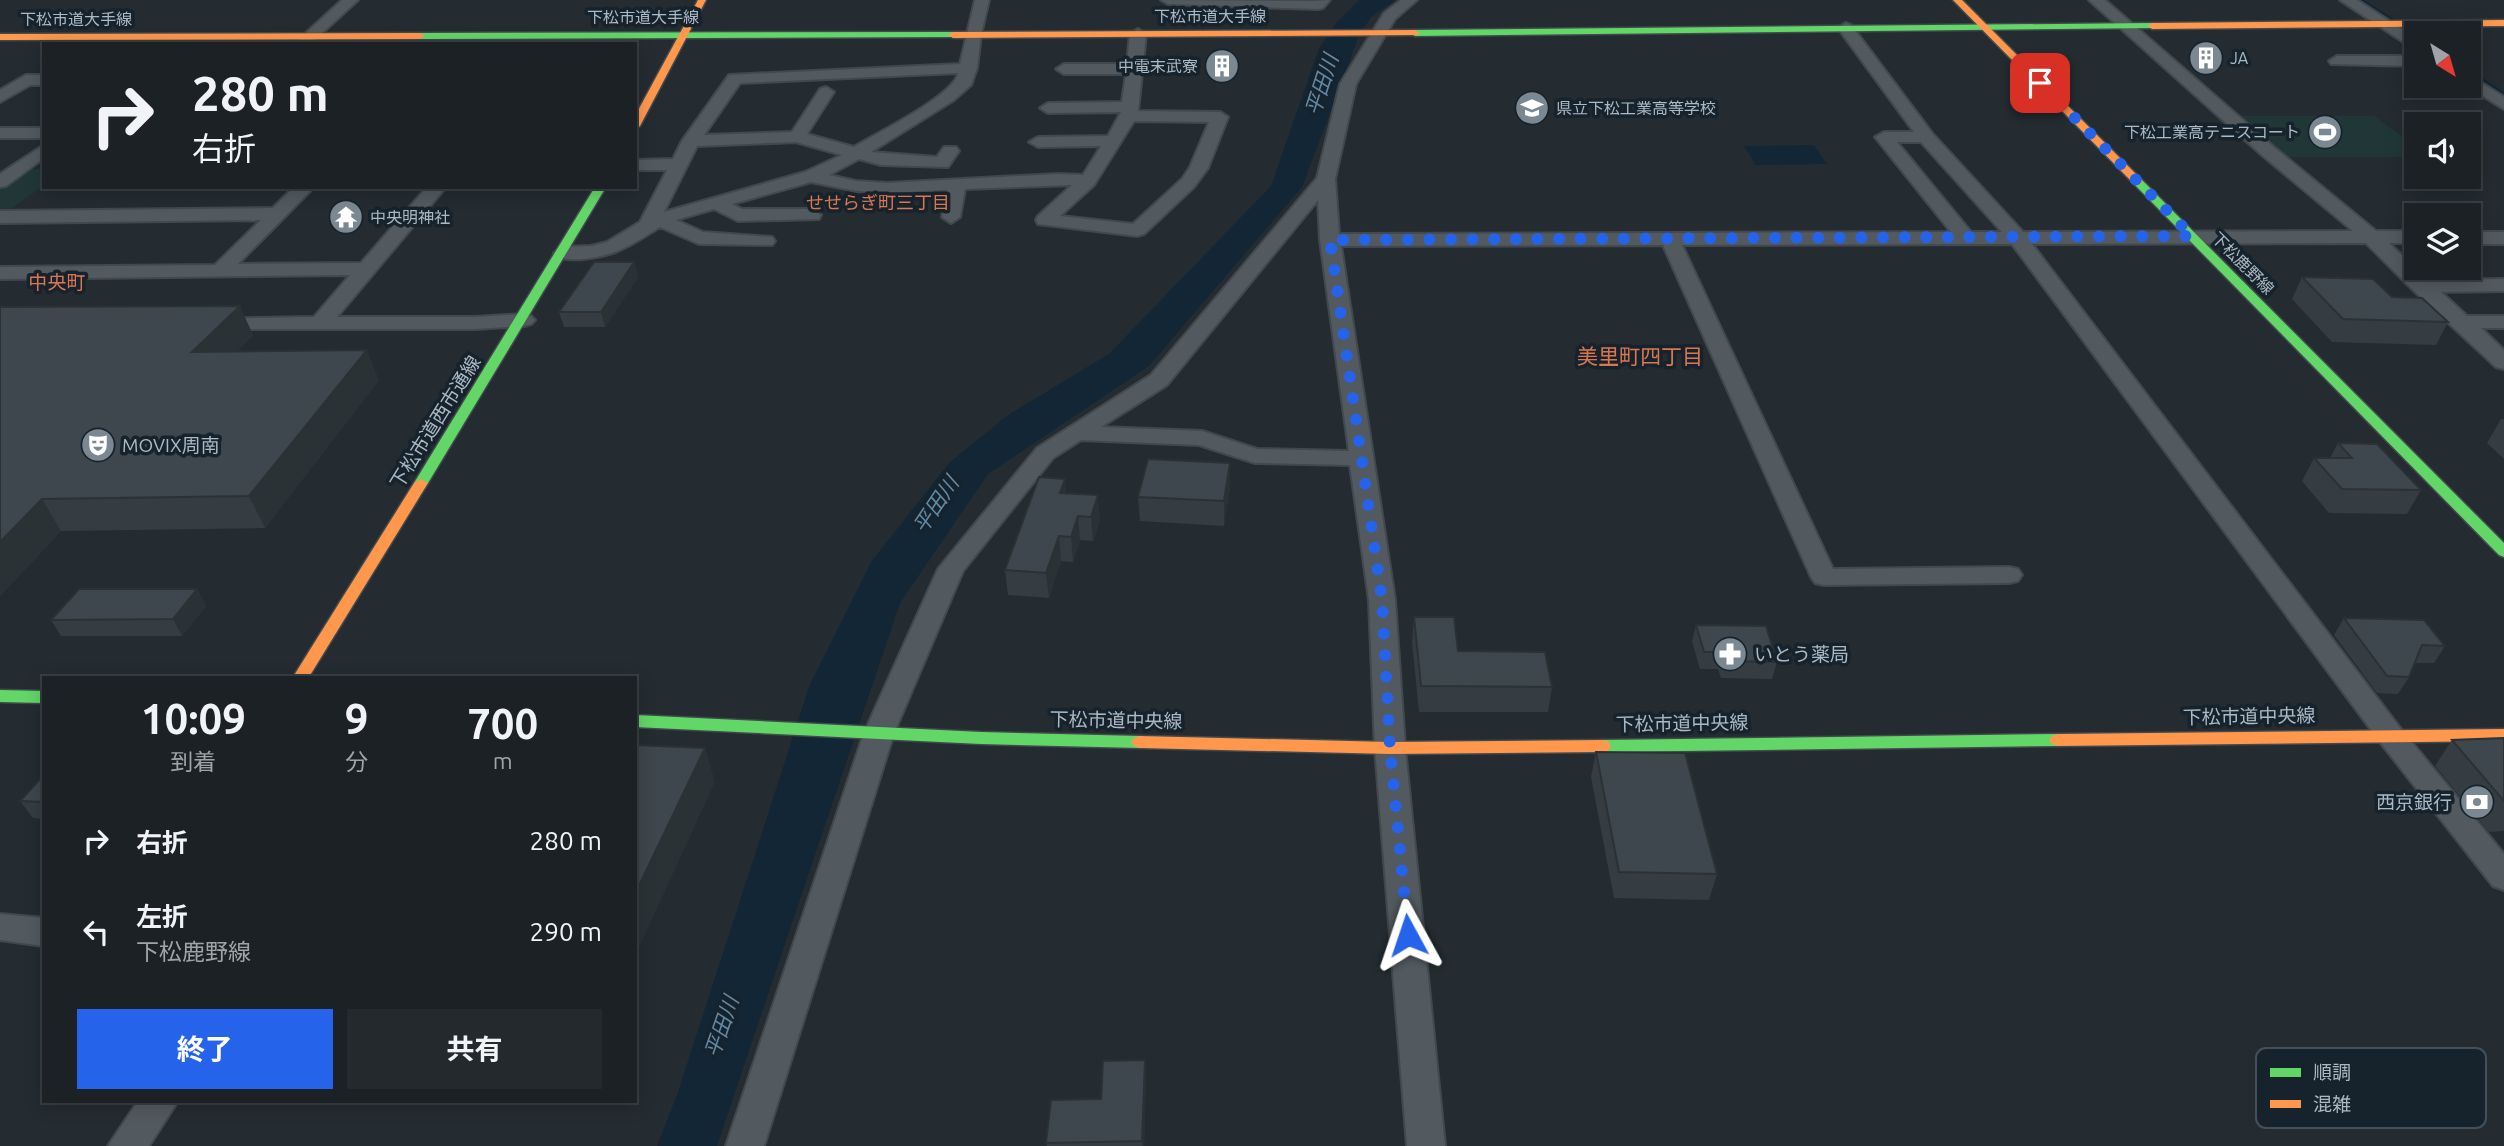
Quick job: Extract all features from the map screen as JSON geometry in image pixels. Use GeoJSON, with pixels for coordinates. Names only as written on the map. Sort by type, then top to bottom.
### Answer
{"type":"FeatureCollection","features":[{"type":"Feature","properties":{"kind":"street"},"geometry":{"type":"LineString","coordinates":[[304,40],[351,0]]}},
{"type":"Feature","properties":{"kind":"street"},"geometry":{"type":"LineString","coordinates":[[637,119],[642,102],[685,34],[702,0]]}},
{"type":"Feature","properties":{"kind":"street"},"geometry":{"type":"LineString","coordinates":[[564,253],[591,252],[614,246],[653,224],[811,176],[858,154],[948,97],[965,82],[972,34],[982,0]]}},
{"type":"Feature","properties":{"kind":"street"},"geometry":{"type":"LineString","coordinates":[[1168,0],[1318,5],[1323,0]]}},
{"type":"Feature","properties":{"kind":"street"},"geometry":{"type":"LineString","coordinates":[[1410,0],[1372,31],[1348,84],[1326,179],[1330,240],[1382,600],[1390,748],[1426,1146]]}},
{"type":"Feature","properties":{"kind":"street","name":"下松鹿野線"},"geometry":{"type":"LineString","coordinates":[[1957,0],[2504,552]]}},
{"type":"Feature","properties":{"kind":"street"},"geometry":{"type":"LineString","coordinates":[[2096,0],[2269,152],[2371,237],[2504,362]]}},
{"type":"Feature","properties":{"kind":"street"},"geometry":{"type":"LineString","coordinates":[[2347,0],[2404,38]]}},
{"type":"Feature","properties":{"kind":"street","name":"下松市道大手線"},"geometry":{"type":"LineString","coordinates":[[0,37],[304,40],[685,34],[1138,34],[2504,23]]}},
{"type":"Feature","properties":{"kind":"street"},"geometry":{"type":"LineString","coordinates":[[1846,28],[1926,137],[2017,237],[2390,736],[2498,861]]}},
{"type":"Feature","properties":{"kind":"street"},"geometry":{"type":"LineString","coordinates":[[1048,108],[1129,112],[1220,117],[1199,168],[1188,183],[1137,230],[1045,219],[1088,181],[1129,112],[1138,34]]}},
{"type":"Feature","properties":{"kind":"street"},"geometry":{"type":"LineString","coordinates":[[2337,61],[2404,61]]}},
{"type":"Feature","properties":{"kind":"street"},"geometry":{"type":"LineString","coordinates":[[653,224],[678,164],[735,78],[969,68]]}},
{"type":"Feature","properties":{"kind":"street"},"geometry":{"type":"LineString","coordinates":[[1064,69],[1134,69]]}},
{"type":"Feature","properties":{"kind":"street"},"geometry":{"type":"LineString","coordinates":[[0,97],[26,80],[42,80]]}},
{"type":"Feature","properties":{"kind":"street"},"geometry":{"type":"LineString","coordinates":[[2482,89],[2504,104]]}},
{"type":"Feature","properties":{"kind":"street"},"geometry":{"type":"LineString","coordinates":[[797,137],[825,92]]}},
{"type":"Feature","properties":{"kind":"street"},"geometry":{"type":"LineString","coordinates":[[0,133],[42,133]]}},
{"type":"Feature","properties":{"kind":"street"},"geometry":{"type":"LineString","coordinates":[[691,141],[797,137],[881,160],[942,163],[950,151]]}},
{"type":"Feature","properties":{"kind":"street"},"geometry":{"type":"LineString","coordinates":[[1926,137],[1884,137],[1965,238]]}},
{"type":"Feature","properties":{"kind":"street"},"geometry":{"type":"LineString","coordinates":[[1038,142],[1112,141]]}},
{"type":"Feature","properties":{"kind":"street"},"geometry":{"type":"LineString","coordinates":[[0,182],[42,151]]}},
{"type":"Feature","properties":{"kind":"street"},"geometry":{"type":"LineString","coordinates":[[24,164],[42,164]]}},
{"type":"Feature","properties":{"kind":"street"},"geometry":{"type":"LineString","coordinates":[[637,164],[678,164]]}},
{"type":"Feature","properties":{"kind":"street"},"geometry":{"type":"LineString","coordinates":[[811,176],[856,186],[887,188],[957,183],[1088,181]]}},
{"type":"Feature","properties":{"kind":"street"},"geometry":{"type":"LineString","coordinates":[[745,1146],[870,732],[951,569],[1045,453],[1159,380],[1326,179]]}},
{"type":"Feature","properties":{"kind":"street"},"geometry":{"type":"LineString","coordinates":[[951,217],[957,183]]}},
{"type":"Feature","properties":{"kind":"street"},"geometry":{"type":"LineString","coordinates":[[219,272],[303,189]]}},
{"type":"Feature","properties":{"kind":"street"},"geometry":{"type":"LineString","coordinates":[[321,322],[435,189]]}},
{"type":"Feature","properties":{"kind":"street","name":"下松市道西市通線"},"geometry":{"type":"LineString","coordinates":[[302,676],[332,635],[392,530],[524,320],[600,189]]}},
{"type":"Feature","properties":{"kind":"street"},"geometry":{"type":"LineString","coordinates":[[716,203],[738,215],[812,215]]}},
{"type":"Feature","properties":{"kind":"street"},"geometry":{"type":"LineString","coordinates":[[0,217],[276,214]]}},
{"type":"Feature","properties":{"kind":"street"},"geometry":{"type":"LineString","coordinates":[[653,224],[699,238],[765,242]]}},
{"type":"Feature","properties":{"kind":"street"},"geometry":{"type":"LineString","coordinates":[[1330,240],[2404,237]]}},
{"type":"Feature","properties":{"kind":"street"},"geometry":{"type":"LineString","coordinates":[[2481,237],[2504,238]]}},
{"type":"Feature","properties":{"kind":"street"},"geometry":{"type":"LineString","coordinates":[[1670,239],[1824,577],[2009,575]]}},
{"type":"Feature","properties":{"kind":"street"},"geometry":{"type":"LineString","coordinates":[[0,273],[366,269]]}},
{"type":"Feature","properties":{"kind":"street"},"geometry":{"type":"LineString","coordinates":[[2420,285],[2504,285]]}},
{"type":"Feature","properties":{"kind":"street"},"geometry":{"type":"LineString","coordinates":[[195,323],[475,323],[524,320]]}},
{"type":"Feature","properties":{"kind":"street"},"geometry":{"type":"LineString","coordinates":[[2460,323],[2504,322]]}},
{"type":"Feature","properties":{"kind":"street"},"geometry":{"type":"LineString","coordinates":[[1076,433],[1202,438],[1255,456],[1360,457]]}},
{"type":"Feature","properties":{"kind":"street"},"geometry":{"type":"LineString","coordinates":[[0,696],[42,697]]}},
{"type":"Feature","properties":{"kind":"street","name":"下松市道中央線"},"geometry":{"type":"LineString","coordinates":[[637,720],[981,738],[1390,748],[2504,735]]}},
{"type":"Feature","properties":{"kind":"street"},"geometry":{"type":"LineString","coordinates":[[0,928],[42,932]]}},
{"type":"Feature","properties":{"kind":"street"},"geometry":{"type":"LineString","coordinates":[[127,1146],[158,1103]]}},
{"type":"Feature","properties":{"kind":"green space","name":"下松工業高テニスコート"},"geometry":{"type":"Polygon","coordinates":[[[2235,116],[2374,116],[2404,138],[2404,157],[2283,157],[2235,116]]]}},
{"type":"Feature","properties":{"kind":"green space"},"geometry":{"type":"Polygon","coordinates":[[[25,169],[42,169],[42,188],[5,213],[0,213],[0,188],[25,169]]]}},
{"type":"Feature","properties":{"kind":"water","name":"平田川"},"geometry":{"type":"Polygon","coordinates":[[[1359,0],[1396,0],[1372,16],[1360,33],[1302,187],[1149,366],[988,474],[900,603],[717,1146],[657,1146],[678,1092],[810,684],[871,562],[949,463],[1008,415],[1109,354],[1271,186],[1319,48],[1337,22],[1359,0]]]}},
{"type":"Feature","properties":{"kind":"water"},"geometry":{"type":"Polygon","coordinates":[[[1814,145],[1827,164],[1756,165],[1744,146],[1814,145]]]}},
{"type":"Feature","properties":{"kind":"building"},"geometry":{"type":"Polygon","coordinates":[[[594,262],[634,262],[601,312],[559,312],[594,262]]]}},
{"type":"Feature","properties":{"kind":"building"},"geometry":{"type":"Polygon","coordinates":[[[2302,277],[2373,279],[2392,297],[2422,298],[2448,322],[2343,319],[2302,277]]]}},
{"type":"Feature","properties":{"kind":"building"},"geometry":{"type":"Polygon","coordinates":[[[240,306],[192,352],[367,350],[249,496],[42,499],[0,542],[0,307],[240,306]]]}},
{"type":"Feature","properties":{"kind":"building"},"geometry":{"type":"Polygon","coordinates":[[[2338,443],[2377,444],[2421,490],[2342,489],[2314,458],[2352,458],[2338,443]]]}},
{"type":"Feature","properties":{"kind":"building"},"geometry":{"type":"Polygon","coordinates":[[[1148,459],[1230,463],[1224,501],[1138,497],[1148,459]]]}},
{"type":"Feature","properties":{"kind":"building"},"geometry":{"type":"Polygon","coordinates":[[[1039,477],[1065,479],[1060,493],[1098,495],[1091,517],[1078,516],[1071,537],[1059,536],[1046,573],[1005,570],[1039,477]]]}},
{"type":"Feature","properties":{"kind":"building"},"geometry":{"type":"Polygon","coordinates":[[[79,589],[197,589],[173,619],[51,620],[79,589]]]}},
{"type":"Feature","properties":{"kind":"building"},"geometry":{"type":"Polygon","coordinates":[[[1414,617],[1454,617],[1458,651],[1545,652],[1552,687],[1421,686],[1414,617]]]}},
{"type":"Feature","properties":{"kind":"building"},"geometry":{"type":"Polygon","coordinates":[[[2344,618],[2424,620],[2445,646],[2422,645],[2409,677],[2387,676],[2344,618]]]}},
{"type":"Feature","properties":{"kind":"building"},"geometry":{"type":"Polygon","coordinates":[[[1696,625],[1766,626],[1777,662],[1725,661],[1722,652],[1704,652],[1696,625]]]}},
{"type":"Feature","properties":{"kind":"building"},"geometry":{"type":"Polygon","coordinates":[[[2504,738],[2504,801],[2452,740],[2504,738]]]}},
{"type":"Feature","properties":{"kind":"building"},"geometry":{"type":"Polygon","coordinates":[[[637,745],[705,748],[637,890],[637,745]]]}},
{"type":"Feature","properties":{"kind":"building"},"geometry":{"type":"Polygon","coordinates":[[[1596,752],[1685,753],[1717,874],[1619,872],[1596,752]]]}},
{"type":"Feature","properties":{"kind":"building"},"geometry":{"type":"Polygon","coordinates":[[[42,777],[42,802],[20,801],[42,777]]]}},
{"type":"Feature","properties":{"kind":"building"},"geometry":{"type":"Polygon","coordinates":[[[1145,1060],[1142,1141],[1046,1143],[1051,1100],[1101,1099],[1103,1061],[1145,1060]]]}},
{"type":"Feature","properties":{"kind":"waterway"},"geometry":{"type":"LineString","coordinates":[[2360,0],[2404,29]]}},
{"type":"Feature","properties":{"kind":"waterway"},"geometry":{"type":"LineString","coordinates":[[2482,81],[2504,95]]}},
{"type":"Feature","properties":{"kind":"traffic: fast"},"geometry":{"type":"LineString","coordinates":[[1415,33],[2152,26]]}},
{"type":"Feature","properties":{"kind":"traffic: fast"},"geometry":{"type":"LineString","coordinates":[[420,36],[953,35]]}},
{"type":"Feature","properties":{"kind":"traffic: fast"},"geometry":{"type":"LineString","coordinates":[[2138,182],[2504,552]]}},
{"type":"Feature","properties":{"kind":"traffic: fast"},"geometry":{"type":"LineString","coordinates":[[421,483],[600,189]]}},
{"type":"Feature","properties":{"kind":"traffic: fast"},"geometry":{"type":"LineString","coordinates":[[0,696],[42,697]]}},
{"type":"Feature","properties":{"kind":"traffic: fast"},"geometry":{"type":"LineString","coordinates":[[637,721],[981,738],[1140,742]]}},
{"type":"Feature","properties":{"kind":"traffic: fast"},"geometry":{"type":"LineString","coordinates":[[1602,746],[2058,740]]}},
{"type":"Feature","properties":{"kind":"traffic: slow"},"geometry":{"type":"LineString","coordinates":[[637,122],[702,0]]}},
{"type":"Feature","properties":{"kind":"traffic: slow"},"geometry":{"type":"LineString","coordinates":[[1957,0],[2138,182]]}},
{"type":"Feature","properties":{"kind":"traffic: slow"},"geometry":{"type":"LineString","coordinates":[[2152,26],[2504,23]]}},
{"type":"Feature","properties":{"kind":"traffic: slow"},"geometry":{"type":"LineString","coordinates":[[953,35],[1415,33]]}},
{"type":"Feature","properties":{"kind":"traffic: slow"},"geometry":{"type":"LineString","coordinates":[[0,37],[420,36]]}},
{"type":"Feature","properties":{"kind":"traffic: slow"},"geometry":{"type":"LineString","coordinates":[[302,676],[421,483]]}},
{"type":"Feature","properties":{"kind":"traffic: slow"},"geometry":{"type":"LineString","coordinates":[[2058,740],[2504,735]]}},
{"type":"Feature","properties":{"kind":"traffic: slow"},"geometry":{"type":"LineString","coordinates":[[1140,742],[1390,748],[1602,746]]}},
{"type":"Feature","properties":{"kind":"place","name":"JA"},"geometry":{"type":"Point","coordinates":[2206,58]}},
{"type":"Feature","properties":{"kind":"place","name":"中電末武寮"},"geometry":{"type":"Point","coordinates":[1222,66]}},
{"type":"Feature","properties":{"kind":"place","name":"県立下松工業高等学校"},"geometry":{"type":"Point","coordinates":[1532,108]}},
{"type":"Feature","properties":{"kind":"place","name":"下松工業高テニスコート"},"geometry":{"type":"Point","coordinates":[2325,132]}},
{"type":"Feature","properties":{"kind":"place","name":"中央明神社"},"geometry":{"type":"Point","coordinates":[346,217]}},
{"type":"Feature","properties":{"kind":"place","name":"MOVIX周南"},"geometry":{"type":"Point","coordinates":[98,445]}},
{"type":"Feature","properties":{"kind":"place","name":"いとう薬局"},"geometry":{"type":"Point","coordinates":[1730,654]}},
{"type":"Feature","properties":{"kind":"place","name":"西京銀行"},"geometry":{"type":"Point","coordinates":[2477,802]}},
{"type":"Feature","properties":{"kind":"district","name":"せせらぎ町三丁目"},"geometry":{"type":"Point","coordinates":[878,203]}},
{"type":"Feature","properties":{"kind":"district","name":"中央町"},"geometry":{"type":"Point","coordinates":[57,282]}},
{"type":"Feature","properties":{"kind":"district","name":"美里町四丁目"},"geometry":{"type":"Point","coordinates":[1640,357]}},
{"type":"Feature","properties":{"kind":"route"},"geometry":{"type":"LineString","coordinates":[[1408,935],[1390,748],[1382,600],[1330,240],[2192,236],[2040,83]]}}]}
